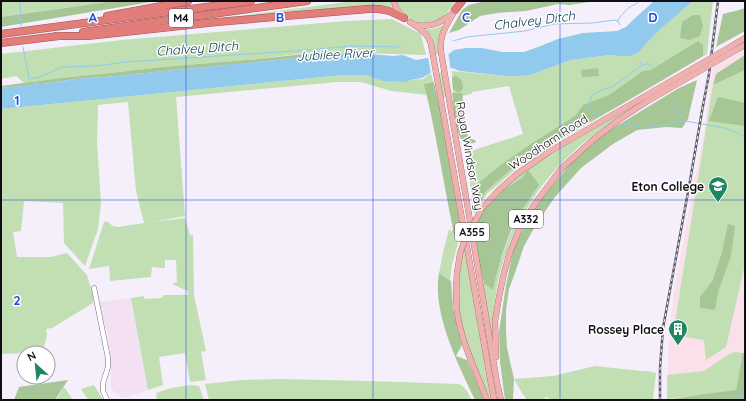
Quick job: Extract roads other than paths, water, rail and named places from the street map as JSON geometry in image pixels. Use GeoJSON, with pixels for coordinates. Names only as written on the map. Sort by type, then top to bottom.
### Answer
{"type":"FeatureCollection","features":[{"type":"Feature","properties":{"kind":"highway","name":"M4"},"geometry":{"type":"LineString","coordinates":[[64,26],[111,15],[188,1]]}},
{"type":"Feature","properties":{"kind":"highway","name":"M4"},"geometry":{"type":"LineString","coordinates":[[1,34],[251,1]]}},
{"type":"Feature","properties":{"kind":"highway","name":"M4"},"geometry":{"type":"LineString","coordinates":[[1,43],[307,1]]}},
{"type":"Feature","properties":{"kind":"highway"},"geometry":{"type":"LineString","coordinates":[[454,11],[462,1]]}},
{"type":"Feature","properties":{"kind":"highway","name":"M4"},"geometry":{"type":"LineString","coordinates":[[56,36],[88,36],[368,9],[386,10],[407,20]]}},
{"type":"Feature","properties":{"kind":"main road"},"geometry":{"type":"LineString","coordinates":[[394,1],[399,12],[407,20],[419,26],[430,26],[440,22],[454,11]]}},
{"type":"Feature","properties":{"kind":"main road","name":"Royal Windsor Way"},"geometry":{"type":"LineString","coordinates":[[458,1],[443,32],[440,42],[440,52],[501,400]]}},
{"type":"Feature","properties":{"kind":"main road","name":"Royal Windsor Way"},"geometry":{"type":"LineString","coordinates":[[407,20],[423,31],[428,36],[430,41],[494,400]]}},
{"type":"Feature","properties":{"kind":"main road","name":"Woodham Road"},"geometry":{"type":"LineString","coordinates":[[487,400],[461,330],[456,288],[460,254],[465,239],[483,207],[517,174],[550,151],[745,38]]}},
{"type":"Feature","properties":{"kind":"main road","name":"Woodham Road"},"geometry":{"type":"LineString","coordinates":[[497,383],[495,346],[496,321],[500,291],[510,252],[520,228],[534,205],[561,169],[594,139],[620,119],[646,102],[745,45]]}},
{"type":"Feature","properties":{"kind":"street"},"geometry":{"type":"LineString","coordinates":[[94,288],[108,358],[108,367],[103,383],[103,391],[107,400]]}},
{"type":"Feature","properties":{"kind":"water"},"geometry":{"type":"Polygon","coordinates":[[[654,1],[693,1],[656,33],[638,53],[631,56],[610,55],[571,60],[530,75],[507,76],[459,71],[453,68],[430,73],[422,78],[407,82],[384,81],[367,75],[343,75],[1,109],[1,88],[33,85],[37,82],[38,84],[42,84],[76,79],[359,53],[393,56],[403,55],[416,60],[449,54],[454,50],[466,48],[482,48],[502,52],[524,52],[558,39],[583,33],[617,31],[626,27],[654,1]]]}},
{"type":"Feature","properties":{"kind":"waterway","name":"Chalvey Ditch"},"geometry":{"type":"LineString","coordinates":[[20,1],[21,26]]}},
{"type":"Feature","properties":{"kind":"waterway"},"geometry":{"type":"LineString","coordinates":[[618,20],[631,6],[639,1]]}},
{"type":"Feature","properties":{"kind":"waterway","name":"Chalvey Ditch"},"geometry":{"type":"LineString","coordinates":[[618,21],[620,25]]}},
{"type":"Feature","properties":{"kind":"waterway","name":"Chalvey Ditch"},"geometry":{"type":"LineString","coordinates":[[453,41],[467,37],[525,31],[554,24],[618,21]]}},
{"type":"Feature","properties":{"kind":"waterway","name":"Chalvey Ditch"},"geometry":{"type":"LineString","coordinates":[[23,47],[29,79],[40,77],[62,67],[96,66],[126,62],[353,46],[400,47]]}},
{"type":"Feature","properties":{"kind":"waterway"},"geometry":{"type":"LineString","coordinates":[[640,61],[642,65]]}},
{"type":"Feature","properties":{"kind":"waterway"},"geometry":{"type":"LineString","coordinates":[[601,116],[589,110],[592,95],[612,87],[644,64],[650,64],[652,67]]}},
{"type":"Feature","properties":{"kind":"waterway"},"geometry":{"type":"LineString","coordinates":[[671,103],[684,120]]}},
{"type":"Feature","properties":{"kind":"waterway"},"geometry":{"type":"LineString","coordinates":[[622,124],[645,128],[685,121],[725,128],[745,137]]}},
{"type":"Feature","properties":{"kind":"waterway"},"geometry":{"type":"LineString","coordinates":[[735,400],[742,396],[745,391]]}},
{"type":"Feature","properties":{"kind":"railway"},"geometry":{"type":"LineString","coordinates":[[660,400],[660,368],[663,328],[709,74],[718,1]]}},
{"type":"Feature","properties":{"kind":"place","name":"Eton College"},"geometry":{"type":"Point","coordinates":[718,203]}},
{"type":"Feature","properties":{"kind":"place","name":"Rossey Place"},"geometry":{"type":"Point","coordinates":[678,346]}},
{"type":"Feature","properties":{"kind":"water label","name":"Jubilee River"},"geometry":{"type":"Point","coordinates":[335,54]}}]}
